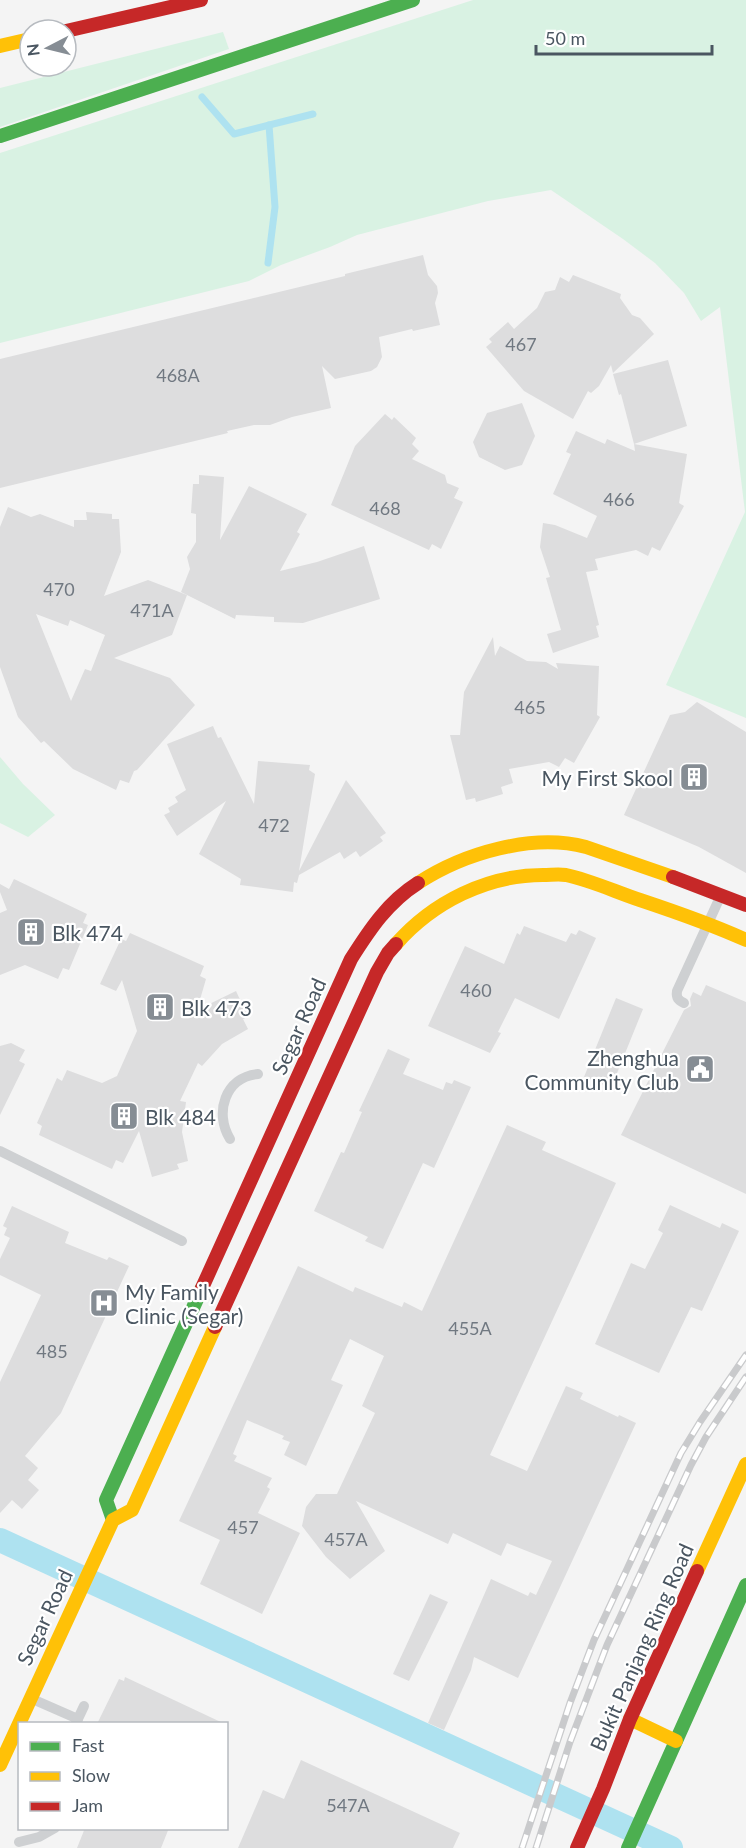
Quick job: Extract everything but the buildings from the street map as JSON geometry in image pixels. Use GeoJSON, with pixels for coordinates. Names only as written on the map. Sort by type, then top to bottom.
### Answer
{"type":"FeatureCollection","features":[{"type":"Feature","properties":{"kind":"main road"},"geometry":{"type":"LineString","coordinates":[[78,28],[201,0]]}},
{"type":"Feature","properties":{"kind":"main road"},"geometry":{"type":"LineString","coordinates":[[0,136],[413,0]]}},
{"type":"Feature","properties":{"kind":"main road"},"geometry":{"type":"LineString","coordinates":[[0,46],[18,42]]}},
{"type":"Feature","properties":{"kind":"main road","name":"Segar Road"},"geometry":{"type":"LineString","coordinates":[[113,1520],[106,1500],[240,1203],[351,959],[369,929],[391,904],[425,877],[459,861],[496,849],[518,845],[576,844],[721,894],[746,905]]}},
{"type":"Feature","properties":{"kind":"main road","name":"Segar Road"},"geometry":{"type":"LineString","coordinates":[[19,1722],[113,1520],[132,1510],[377,972],[388,953],[408,929],[434,909],[462,893],[498,881],[527,875],[565,875],[709,923],[746,940]]}},
{"type":"Feature","properties":{"kind":"main road","name":"Bukit Panjang Ring Road"},"geometry":{"type":"LineString","coordinates":[[578,1845],[630,1719],[746,1464]]}},
{"type":"Feature","properties":{"kind":"main road"},"geometry":{"type":"LineString","coordinates":[[628,1848],[746,1585]]}},
{"type":"Feature","properties":{"kind":"main road"},"geometry":{"type":"LineString","coordinates":[[630,1719],[676,1741]]}},
{"type":"Feature","properties":{"kind":"main road","name":"Segar Road"},"geometry":{"type":"LineString","coordinates":[[0,1765],[18,1724]]}},
{"type":"Feature","properties":{"kind":"lane"},"geometry":{"type":"LineString","coordinates":[[684,1003],[676,996],[677,991],[721,894]]}},
{"type":"Feature","properties":{"kind":"lane"},"geometry":{"type":"LineString","coordinates":[[230,1139],[224,1130],[222,1119],[225,1098],[239,1080],[248,1075],[258,1074]]}},
{"type":"Feature","properties":{"kind":"lane"},"geometry":{"type":"LineString","coordinates":[[0,1151],[182,1241]]}},
{"type":"Feature","properties":{"kind":"lane"},"geometry":{"type":"LineString","coordinates":[[30,1697],[77,1721],[84,1706]]}},
{"type":"Feature","properties":{"kind":"lane"},"geometry":{"type":"LineString","coordinates":[[18,1845],[25,1830]]}},
{"type":"Feature","properties":{"kind":"lane"},"geometry":{"type":"LineString","coordinates":[[18,1845],[51,1830]]}},
{"type":"Feature","properties":{"kind":"green space"},"geometry":{"type":"Polygon","coordinates":[[[473,0],[746,0],[746,718],[666,685],[745,512],[720,307],[701,321],[684,293],[655,263],[551,190],[488,201],[357,235],[281,265],[249,281],[0,343],[0,153],[473,0]]]}},
{"type":"Feature","properties":{"kind":"green space"},"geometry":{"type":"Polygon","coordinates":[[[223,32],[229,49],[0,127],[0,88],[40,78],[78,78],[78,68],[223,32]]]}},
{"type":"Feature","properties":{"kind":"green space"},"geometry":{"type":"Polygon","coordinates":[[[0,757],[23,784],[55,815],[28,837],[0,823],[0,757]]]}},
{"type":"Feature","properties":{"kind":"waterway"},"geometry":{"type":"LineString","coordinates":[[202,97],[234,134],[313,114]]}},
{"type":"Feature","properties":{"kind":"waterway"},"geometry":{"type":"LineString","coordinates":[[268,263],[275,207],[269,125]]}},
{"type":"Feature","properties":{"kind":"waterway"},"geometry":{"type":"LineString","coordinates":[[0,1540],[671,1848]]}},
{"type":"Feature","properties":{"kind":"railway"},"geometry":{"type":"LineString","coordinates":[[522,1848],[570,1703],[594,1640],[681,1453],[746,1355]]}},
{"type":"Feature","properties":{"kind":"railway"},"geometry":{"type":"LineString","coordinates":[[536,1848],[570,1742],[607,1645],[691,1465],[706,1437],[746,1377]]}},
{"type":"Feature","properties":{"kind":"traffic: fast"},"geometry":{"type":"LineString","coordinates":[[0,136],[413,0]]}},
{"type":"Feature","properties":{"kind":"traffic: fast"},"geometry":{"type":"LineString","coordinates":[[113,1520],[106,1500],[202,1288]]}},
{"type":"Feature","properties":{"kind":"traffic: fast"},"geometry":{"type":"LineString","coordinates":[[628,1848],[746,1585]]}},
{"type":"Feature","properties":{"kind":"traffic: slow"},"geometry":{"type":"LineString","coordinates":[[0,46],[18,42]]}},
{"type":"Feature","properties":{"kind":"traffic: slow"},"geometry":{"type":"LineString","coordinates":[[418,883],[436,872],[477,855],[499,848],[543,842],[586,847],[673,877]]}},
{"type":"Feature","properties":{"kind":"traffic: slow"},"geometry":{"type":"LineString","coordinates":[[396,944],[427,916],[462,894],[482,886],[522,876],[558,875],[594,883],[693,918],[746,940]]}},
{"type":"Feature","properties":{"kind":"traffic: slow"},"geometry":{"type":"LineString","coordinates":[[20,1722],[113,1520],[132,1510],[215,1327]]}},
{"type":"Feature","properties":{"kind":"traffic: slow"},"geometry":{"type":"LineString","coordinates":[[697,1571],[746,1464]]}},
{"type":"Feature","properties":{"kind":"traffic: slow"},"geometry":{"type":"LineString","coordinates":[[630,1719],[676,1741]]}},
{"type":"Feature","properties":{"kind":"traffic: slow"},"geometry":{"type":"LineString","coordinates":[[0,1765],[18,1726]]}},
{"type":"Feature","properties":{"kind":"traffic: jam"},"geometry":{"type":"LineString","coordinates":[[78,28],[201,0]]}},
{"type":"Feature","properties":{"kind":"traffic: jam"},"geometry":{"type":"LineString","coordinates":[[673,877],[746,905]]}},
{"type":"Feature","properties":{"kind":"traffic: jam"},"geometry":{"type":"LineString","coordinates":[[202,1288],[351,959],[389,907],[418,883]]}},
{"type":"Feature","properties":{"kind":"traffic: jam"},"geometry":{"type":"LineString","coordinates":[[215,1327],[377,972],[396,944]]}},
{"type":"Feature","properties":{"kind":"traffic: jam"},"geometry":{"type":"LineString","coordinates":[[577,1848],[630,1719],[697,1571]]}},
{"type":"Feature","properties":{"kind":"place","name":"My First Skool"},"geometry":{"type":"Point","coordinates":[694,777]}},
{"type":"Feature","properties":{"kind":"place","name":"Blk 474"},"geometry":{"type":"Point","coordinates":[31,932]}},
{"type":"Feature","properties":{"kind":"place","name":"Blk 473"},"geometry":{"type":"Point","coordinates":[160,1007]}},
{"type":"Feature","properties":{"kind":"place","name":"Zhenghua Community Club"},"geometry":{"type":"Point","coordinates":[700,1069]}},
{"type":"Feature","properties":{"kind":"place","name":"Blk 484"},"geometry":{"type":"Point","coordinates":[124,1116]}},
{"type":"Feature","properties":{"kind":"place","name":"My Family Clinic (Segar)"},"geometry":{"type":"Point","coordinates":[104,1303]}}]}
